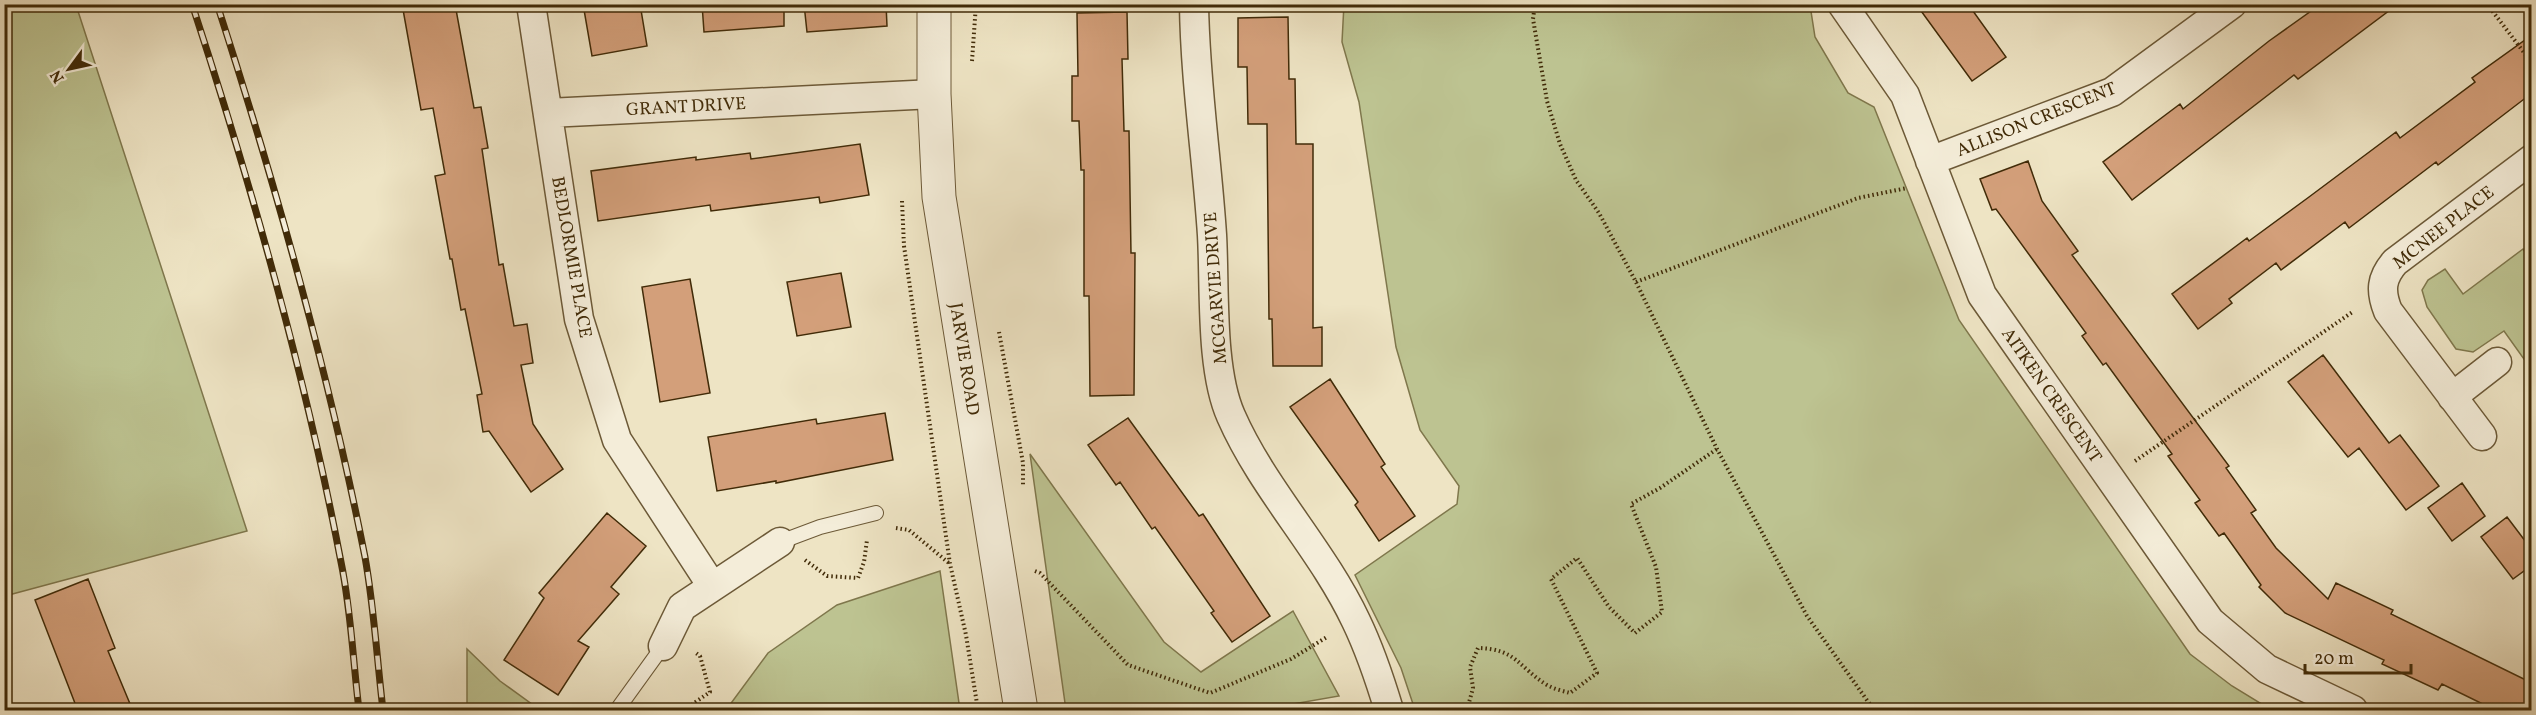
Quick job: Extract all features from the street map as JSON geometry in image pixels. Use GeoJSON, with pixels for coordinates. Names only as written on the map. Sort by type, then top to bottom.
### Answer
{"type":"FeatureCollection","features":[{"type":"Feature","properties":{"kind":"street"},"geometry":{"type":"LineString","coordinates":[[531,4],[548,113]]}},
{"type":"Feature","properties":{"kind":"street","name":"JARVIE ROAD"},"geometry":{"type":"LineString","coordinates":[[934,4],[934,94],[939,197],[1021,711]]}},
{"type":"Feature","properties":{"kind":"street","name":"MCGARVIE DRIVE"},"geometry":{"type":"LineString","coordinates":[[1194,4],[1195,53],[1212,234],[1218,359],[1230,414],[1254,459],[1356,619],[1377,670],[1389,711]]}},
{"type":"Feature","properties":{"kind":"street","name":"AITKEN CRESCENT"},"geometry":{"type":"LineString","coordinates":[[1842,4],[1905,95],[1982,295],[2210,621],[2267,669],[2353,711]]}},
{"type":"Feature","properties":{"kind":"street","name":"ALLISON CRESCENT"},"geometry":{"type":"LineString","coordinates":[[1935,172],[2112,92],[2228,6]]}},
{"type":"Feature","properties":{"kind":"street","name":"GRANT DRIVE"},"geometry":{"type":"LineString","coordinates":[[548,113],[934,94]]}},
{"type":"Feature","properties":{"kind":"street","name":"BEDLORMIE PLACE"},"geometry":{"type":"LineString","coordinates":[[548,113],[579,319],[617,440],[712,586]]}},
{"type":"Feature","properties":{"kind":"street","name":"MCNEE PLACE"},"geometry":{"type":"LineString","coordinates":[[2382,297],[2383,275],[2395,262],[2532,159]]}},
{"type":"Feature","properties":{"kind":"street"},"geometry":{"type":"LineString","coordinates":[[2382,297],[2388,311],[2482,436]]}},
{"type":"Feature","properties":{"kind":"street"},"geometry":{"type":"LineString","coordinates":[[2452,397],[2497,362]]}},
{"type":"Feature","properties":{"kind":"street"},"geometry":{"type":"LineString","coordinates":[[666,639],[682,607],[780,542]]}},
{"type":"Feature","properties":{"kind":"lane"},"geometry":{"type":"LineString","coordinates":[[780,542],[820,527],[876,513]]}},
{"type":"Feature","properties":{"kind":"lane"},"geometry":{"type":"LineString","coordinates":[[619,707],[666,639]]}},
{"type":"Feature","properties":{"kind":"path"},"geometry":{"type":"LineString","coordinates":[[971,69],[976,4]]}},
{"type":"Feature","properties":{"kind":"path"},"geometry":{"type":"LineString","coordinates":[[1535,4],[1533,19],[1547,101],[1560,144],[1576,180],[1599,213],[1636,282],[1717,449],[1807,616],[1875,711]]}},
{"type":"Feature","properties":{"kind":"path"},"geometry":{"type":"LineString","coordinates":[[2487,4],[2532,63]]}},
{"type":"Feature","properties":{"kind":"path"},"geometry":{"type":"LineString","coordinates":[[1636,282],[1858,198],[1888,190],[1935,172]]}},
{"type":"Feature","properties":{"kind":"path"},"geometry":{"type":"LineString","coordinates":[[902,200],[904,246],[950,564],[966,635],[978,711]]}},
{"type":"Feature","properties":{"kind":"path"},"geometry":{"type":"LineString","coordinates":[[2110,478],[2360,306],[2382,297]]}},
{"type":"Feature","properties":{"kind":"path"},"geometry":{"type":"LineString","coordinates":[[996,324],[1005,356],[1023,463],[1023,497]]}},
{"type":"Feature","properties":{"kind":"path"},"geometry":{"type":"LineString","coordinates":[[1467,711],[1473,688],[1470,667],[1478,648],[1494,648],[1513,656],[1549,687],[1570,693],[1597,673],[1551,579],[1577,558],[1609,607],[1635,633],[1662,612],[1656,567],[1631,504],[1660,488],[1717,449]]}},
{"type":"Feature","properties":{"kind":"path"},"geometry":{"type":"LineString","coordinates":[[892,527],[909,530],[950,564]]}},
{"type":"Feature","properties":{"kind":"path"},"geometry":{"type":"LineString","coordinates":[[780,542],[827,576],[858,578],[864,562],[867,539],[875,533]]}},
{"type":"Feature","properties":{"kind":"path"},"geometry":{"type":"LineString","coordinates":[[1032,581],[1030,569],[1040,573],[1128,665],[1210,693],[1291,659],[1356,619]]}},
{"type":"Feature","properties":{"kind":"path"},"geometry":{"type":"LineString","coordinates":[[666,639],[700,656],[710,692],[684,711]]}},
{"type":"Feature","properties":{"kind":"green space"},"geometry":{"type":"Polygon","coordinates":[[[5,4],[76,5],[247,531],[5,596],[5,4]]]}},
{"type":"Feature","properties":{"kind":"green space"},"geometry":{"type":"Polygon","coordinates":[[[1344,4],[1810,5],[1815,37],[1848,93],[1874,107],[1959,320],[2190,654],[2268,710],[1415,710],[1401,668],[1355,575],[1457,504],[1459,486],[1420,430],[1396,347],[1359,102],[1342,42],[1344,4]]]}},
{"type":"Feature","properties":{"kind":"green space"},"geometry":{"type":"Polygon","coordinates":[[[2523,249],[2531,261],[2531,369],[2504,331],[2473,352],[2456,349],[2427,307],[2422,290],[2428,280],[2445,269],[2463,294],[2523,249]]]}},
{"type":"Feature","properties":{"kind":"green space"},"geometry":{"type":"Polygon","coordinates":[[[1030,454],[1164,642],[1201,672],[1293,611],[1339,696],[1259,710],[1066,710],[1030,454]]]}},
{"type":"Feature","properties":{"kind":"green space"},"geometry":{"type":"Polygon","coordinates":[[[940,571],[960,710],[726,710],[768,653],[837,605],[940,571]]]}},
{"type":"Feature","properties":{"kind":"green space"},"geometry":{"type":"Polygon","coordinates":[[[467,649],[500,681],[540,710],[467,710],[467,649]]]}},
{"type":"Feature","properties":{"kind":"building"},"geometry":{"type":"Polygon","coordinates":[[[402,4],[455,4],[474,108],[481,107],[488,148],[482,149],[499,265],[503,264],[514,326],[527,324],[533,363],[521,365],[533,424],[563,469],[531,492],[489,431],[483,432],[477,395],[482,394],[465,309],[461,310],[452,259],[450,259],[435,176],[445,174],[433,108],[421,110],[402,4]]]}},
{"type":"Feature","properties":{"kind":"building"},"geometry":{"type":"Polygon","coordinates":[[[583,4],[640,4],[647,46],[592,56],[583,4]]]}},
{"type":"Feature","properties":{"kind":"building"},"geometry":{"type":"Polygon","coordinates":[[[702,4],[784,4],[784,26],[704,32],[702,4]]]}},
{"type":"Feature","properties":{"kind":"building"},"geometry":{"type":"Polygon","coordinates":[[[804,4],[886,4],[887,26],[807,32],[804,4]]]}},
{"type":"Feature","properties":{"kind":"building"},"geometry":{"type":"Polygon","coordinates":[[[1916,4],[1968,4],[2006,57],[1972,81],[1916,4]]]}},
{"type":"Feature","properties":{"kind":"building"},"geometry":{"type":"Polygon","coordinates":[[[2321,4],[2398,4],[2298,79],[2294,75],[2132,200],[2103,162],[2180,104],[2183,109],[2269,41],[2321,4]]]}},
{"type":"Feature","properties":{"kind":"building"},"geometry":{"type":"Polygon","coordinates":[[[1127,12],[1128,59],[1122,59],[1124,131],[1129,131],[1131,253],[1135,253],[1134,395],[1090,396],[1089,296],[1084,296],[1084,170],[1081,170],[1079,121],[1072,121],[1072,76],[1078,76],[1077,13],[1127,12]]]}},
{"type":"Feature","properties":{"kind":"building"},"geometry":{"type":"Polygon","coordinates":[[[1288,17],[1289,79],[1295,79],[1296,144],[1313,144],[1313,328],[1322,327],[1322,366],[1273,366],[1272,319],[1269,319],[1267,124],[1248,124],[1247,67],[1238,67],[1238,18],[1288,17]]]}},
{"type":"Feature","properties":{"kind":"building"},"geometry":{"type":"Polygon","coordinates":[[[2532,35],[2532,93],[2438,165],[2436,162],[2349,228],[2345,222],[2281,270],[2276,263],[2229,299],[2232,303],[2198,329],[2172,294],[2247,238],[2249,241],[2396,132],[2400,138],[2475,82],[2472,78],[2532,35]]]}},
{"type":"Feature","properties":{"kind":"building"},"geometry":{"type":"Polygon","coordinates":[[[860,144],[869,195],[820,203],[819,197],[711,211],[710,205],[598,221],[591,171],[696,157],[696,160],[750,153],[751,159],[860,144]]]}},
{"type":"Feature","properties":{"kind":"building"},"geometry":{"type":"Polygon","coordinates":[[[2028,161],[2042,201],[2078,251],[2072,255],[2229,466],[2226,468],[2256,510],[2251,513],[2276,548],[2328,599],[2336,583],[2393,610],[2391,614],[2532,683],[2532,711],[2497,711],[2442,684],[2438,690],[2382,664],[2384,660],[2285,613],[2259,587],[2261,585],[2224,533],[2219,536],[2195,503],[2200,500],[2168,456],[2172,454],[2106,363],[2103,365],[2082,336],[2086,333],[1996,209],[1992,210],[1980,179],[2028,161]]]}},
{"type":"Feature","properties":{"kind":"building"},"geometry":{"type":"Polygon","coordinates":[[[841,273],[851,327],[797,336],[787,282],[841,273]]]}},
{"type":"Feature","properties":{"kind":"building"},"geometry":{"type":"Polygon","coordinates":[[[690,279],[710,393],[660,402],[642,287],[690,279]]]}},
{"type":"Feature","properties":{"kind":"building"},"geometry":{"type":"Polygon","coordinates":[[[2323,355],[2389,443],[2400,435],[2439,486],[2406,510],[2359,448],[2348,457],[2288,382],[2323,355]]]}},
{"type":"Feature","properties":{"kind":"building"},"geometry":{"type":"Polygon","coordinates":[[[1330,379],[1385,464],[1381,467],[1415,516],[1379,541],[1355,505],[1358,502],[1290,407],[1330,379]]]}},
{"type":"Feature","properties":{"kind":"building"},"geometry":{"type":"Polygon","coordinates":[[[885,413],[893,460],[776,483],[776,481],[717,491],[708,437],[816,419],[817,424],[885,413]]]}},
{"type":"Feature","properties":{"kind":"building"},"geometry":{"type":"Polygon","coordinates":[[[1128,418],[1199,516],[1203,514],[1270,616],[1232,642],[1211,613],[1214,611],[1155,527],[1152,529],[1120,482],[1116,485],[1088,445],[1128,418]]]}},
{"type":"Feature","properties":{"kind":"building"},"geometry":{"type":"Polygon","coordinates":[[[2462,483],[2485,516],[2452,541],[2428,508],[2462,483]]]}},
{"type":"Feature","properties":{"kind":"building"},"geometry":{"type":"Polygon","coordinates":[[[607,513],[646,546],[611,587],[619,594],[578,641],[589,647],[558,695],[504,660],[544,598],[539,593],[607,513]]]}},
{"type":"Feature","properties":{"kind":"building"},"geometry":{"type":"Polygon","coordinates":[[[2507,517],[2532,550],[2532,565],[2513,579],[2481,537],[2507,517]]]}},
{"type":"Feature","properties":{"kind":"building"},"geometry":{"type":"Polygon","coordinates":[[[88,579],[115,648],[108,651],[133,711],[78,711],[35,600],[88,579]]]}},
{"type":"Feature","properties":{"kind":"railway"},"geometry":{"type":"LineString","coordinates":[[192,4],[236,142],[276,281],[311,421],[344,580],[359,710]]}},
{"type":"Feature","properties":{"kind":"railway"},"geometry":{"type":"LineString","coordinates":[[217,4],[280,210],[335,417],[365,557],[383,710]]}}]}
